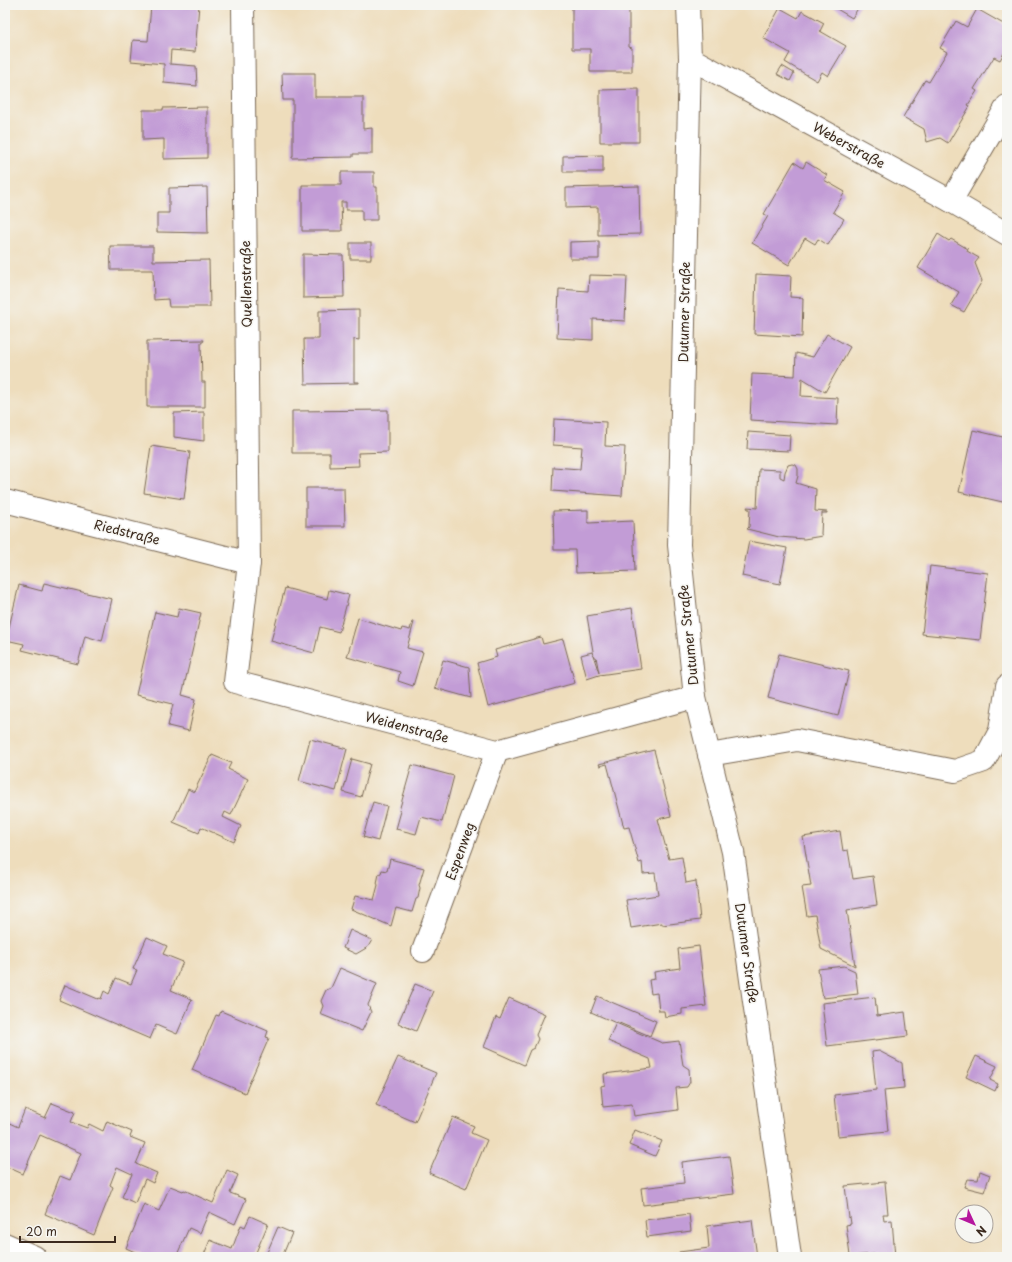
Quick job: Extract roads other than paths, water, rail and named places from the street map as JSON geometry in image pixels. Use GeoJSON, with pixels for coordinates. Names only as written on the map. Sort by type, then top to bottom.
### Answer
{"type":"FeatureCollection","features":[{"type":"Feature","properties":{"kind":"street","name":"Quellenstraße"},"geometry":{"type":"LineString","coordinates":[[243,5],[249,563]]}},
{"type":"Feature","properties":{"kind":"street","name":"Dutumer Straße"},"geometry":{"type":"LineString","coordinates":[[688,5],[690,58],[679,545],[695,698],[733,852],[790,1257]]}},
{"type":"Feature","properties":{"kind":"street","name":"Weberstraße"},"geometry":{"type":"LineString","coordinates":[[690,58],[951,201],[1007,234]]}},
{"type":"Feature","properties":{"kind":"street"},"geometry":{"type":"LineString","coordinates":[[951,201],[1007,106]]}},
{"type":"Feature","properties":{"kind":"street","name":"Riedstraße"},"geometry":{"type":"LineString","coordinates":[[5,501],[249,563]]}},
{"type":"Feature","properties":{"kind":"street","name":"Weidenstraße"},"geometry":{"type":"LineString","coordinates":[[249,563],[235,682],[497,751],[695,698]]}},
{"type":"Feature","properties":{"kind":"street"},"geometry":{"type":"LineString","coordinates":[[709,755],[797,740],[955,771],[984,761],[1000,731],[1007,686]]}},
{"type":"Feature","properties":{"kind":"street","name":"Espenweg"},"geometry":{"type":"LineString","coordinates":[[423,951],[497,751]]}},
{"type":"Feature","properties":{"kind":"street"},"geometry":{"type":"LineString","coordinates":[[5,1244],[35,1257]]}}]}
